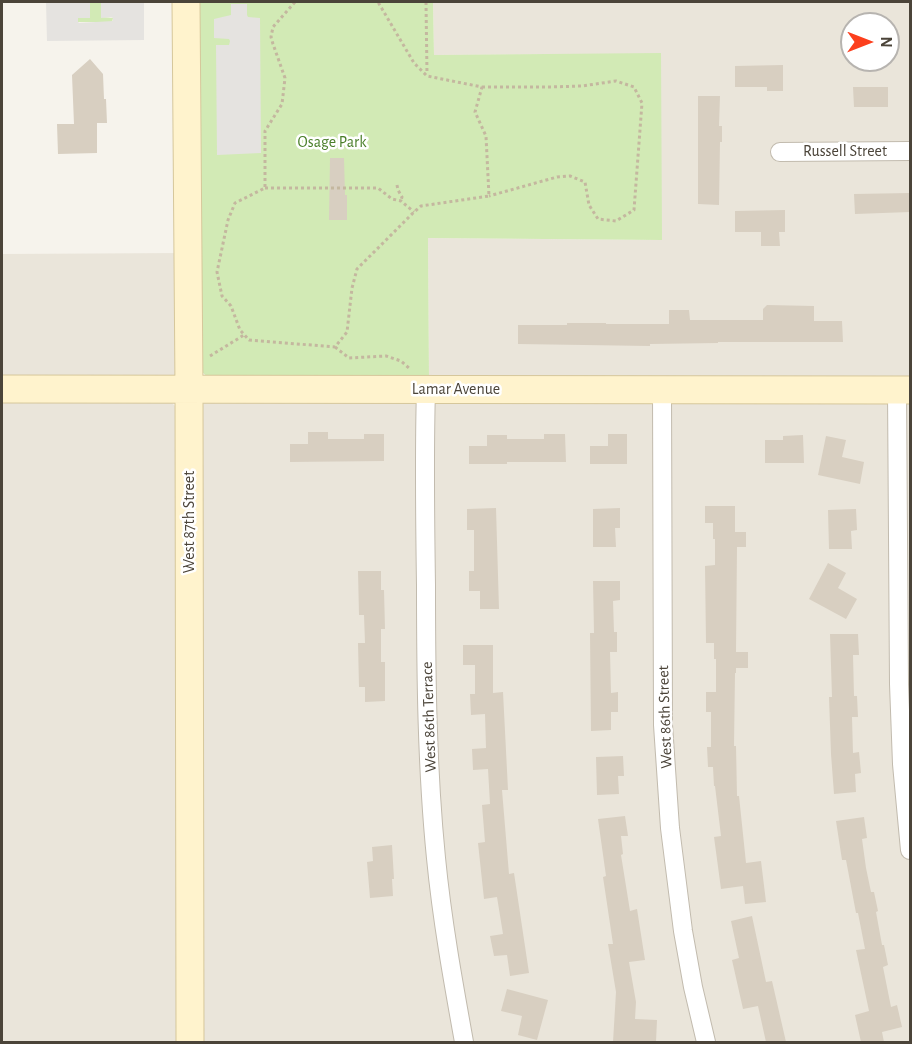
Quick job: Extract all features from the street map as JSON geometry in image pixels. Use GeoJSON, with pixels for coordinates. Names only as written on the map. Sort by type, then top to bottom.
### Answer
{"type":"FeatureCollection","features":[{"type":"Feature","properties":{"kind":"street","name":"West 87th Street"},"geometry":{"type":"LineString","coordinates":[[186,2],[190,1042]]}},
{"type":"Feature","properties":{"kind":"street","name":"Russell Street"},"geometry":{"type":"LineString","coordinates":[[780,152],[910,151]]}},
{"type":"Feature","properties":{"kind":"street","name":"Lamar Avenue"},"geometry":{"type":"LineString","coordinates":[[2,389],[189,388],[420,381],[662,389],[904,390]]}},
{"type":"Feature","properties":{"kind":"street","name":"West 86th Terrace"},"geometry":{"type":"LineString","coordinates":[[420,381],[425,438],[429,747],[436,858],[449,957],[464,1042]]}},
{"type":"Feature","properties":{"kind":"street","name":"West 86th Street"},"geometry":{"type":"LineString","coordinates":[[662,389],[663,725],[670,828],[683,931],[706,1042]]}},
{"type":"Feature","properties":{"kind":"street"},"geometry":{"type":"LineString","coordinates":[[904,390],[900,695],[902,764],[910,850]]}},
{"type":"Feature","properties":{"kind":"path"},"geometry":{"type":"LineString","coordinates":[[265,188],[265,131],[282,104],[285,78],[273,44],[272,31],[295,2]]}},
{"type":"Feature","properties":{"kind":"path"},"geometry":{"type":"LineString","coordinates":[[335,347],[347,332],[352,288],[357,269],[421,206],[489,196],[557,177],[570,176],[585,182],[589,205],[598,219],[616,221],[634,210],[642,103],[634,87],[616,81],[582,86],[482,87],[427,76],[414,63],[378,2]]}},
{"type":"Feature","properties":{"kind":"path"},"geometry":{"type":"LineString","coordinates":[[426,2],[427,76]]}},
{"type":"Feature","properties":{"kind":"path"},"geometry":{"type":"LineString","coordinates":[[482,87],[475,112],[486,136],[489,196]]}},
{"type":"Feature","properties":{"kind":"path"},"geometry":{"type":"LineString","coordinates":[[397,185],[402,197],[401,201]]}},
{"type":"Feature","properties":{"kind":"path"},"geometry":{"type":"LineString","coordinates":[[414,212],[401,201],[393,199],[378,188],[265,188],[235,203],[228,220],[217,272],[222,296],[231,306],[240,330],[249,340],[335,347],[349,357],[387,357],[400,361],[420,381]]}},
{"type":"Feature","properties":{"kind":"path"},"geometry":{"type":"LineString","coordinates":[[207,358],[244,335]]}},
{"type":"Feature","properties":{"kind":"shaded area"},"geometry":{"type":"Polygon","coordinates":[[[46,2],[90,2],[90,18],[78,18],[79,23],[113,21],[111,17],[101,18],[101,2],[144,2],[144,40],[47,41],[46,2]]]}},
{"type":"Feature","properties":{"kind":"shaded area"},"geometry":{"type":"Polygon","coordinates":[[[433,2],[910,2],[910,379],[429,379],[428,238],[661,240],[661,54],[434,55],[433,2]]]}},
{"type":"Feature","properties":{"kind":"shaded area"},"geometry":{"type":"Polygon","coordinates":[[[231,4],[247,4],[248,17],[260,18],[261,153],[217,155],[216,45],[229,45],[230,41],[214,38],[214,19],[231,15],[231,4]]]}},
{"type":"Feature","properties":{"kind":"shaded area"},"geometry":{"type":"Polygon","coordinates":[[[181,253],[180,362],[174,377],[2,379],[2,254],[181,253]]]}},
{"type":"Feature","properties":{"kind":"shaded area"},"geometry":{"type":"Polygon","coordinates":[[[2,397],[170,401],[177,408],[181,1042],[2,1042],[2,397]]]}},
{"type":"Feature","properties":{"kind":"shaded area"},"geometry":{"type":"Polygon","coordinates":[[[910,400],[910,1042],[198,1042],[198,411],[204,403],[910,400]]]}},
{"type":"Feature","properties":{"kind":"green space"},"geometry":{"type":"Polygon","coordinates":[[[90,2],[101,2],[101,17],[113,18],[112,22],[78,22],[78,18],[90,17],[90,2]]]}},
{"type":"Feature","properties":{"kind":"green space","name":"Osage Park"},"geometry":{"type":"Polygon","coordinates":[[[196,2],[433,2],[434,55],[661,53],[662,240],[428,238],[429,379],[210,378],[201,370],[196,2]]]}},
{"type":"Feature","properties":{"kind":"building"},"geometry":{"type":"Polygon","coordinates":[[[90,59],[103,74],[104,99],[106,99],[107,123],[97,123],[97,153],[58,154],[57,124],[74,124],[72,75],[90,59]]]}},
{"type":"Feature","properties":{"kind":"building"},"geometry":{"type":"Polygon","coordinates":[[[783,65],[783,91],[767,91],[767,87],[735,87],[735,66],[783,65]]]}},
{"type":"Feature","properties":{"kind":"building"},"geometry":{"type":"Polygon","coordinates":[[[853,87],[888,87],[888,107],[854,107],[853,87]]]}},
{"type":"Feature","properties":{"kind":"building"},"geometry":{"type":"Polygon","coordinates":[[[698,96],[720,96],[719,126],[722,126],[722,142],[720,142],[719,205],[698,204],[698,96]]]}},
{"type":"Feature","properties":{"kind":"building"},"geometry":{"type":"Polygon","coordinates":[[[330,158],[344,158],[347,220],[329,220],[330,158]]]}},
{"type":"Feature","properties":{"kind":"building"},"geometry":{"type":"Polygon","coordinates":[[[910,193],[910,212],[855,214],[854,194],[910,193]]]}},
{"type":"Feature","properties":{"kind":"building"},"geometry":{"type":"Polygon","coordinates":[[[785,210],[785,232],[779,232],[780,246],[761,246],[761,232],[735,232],[735,211],[785,210]]]}},
{"type":"Feature","properties":{"kind":"building"},"geometry":{"type":"Polygon","coordinates":[[[767,305],[814,306],[814,321],[842,321],[843,342],[718,342],[650,344],[650,346],[518,344],[518,325],[669,324],[669,310],[689,310],[690,320],[763,320],[763,309],[767,305]]]}},
{"type":"Feature","properties":{"kind":"building"},"geometry":{"type":"Polygon","coordinates":[[[308,432],[328,432],[328,439],[364,439],[364,434],[384,434],[384,461],[290,462],[290,444],[308,444],[308,432]]]}},
{"type":"Feature","properties":{"kind":"building"},"geometry":{"type":"Polygon","coordinates":[[[544,434],[565,434],[566,462],[469,464],[469,446],[487,446],[487,435],[507,435],[507,439],[544,439],[544,434]]]}},
{"type":"Feature","properties":{"kind":"building"},"geometry":{"type":"Polygon","coordinates":[[[608,434],[627,434],[627,464],[590,464],[590,446],[608,446],[608,434]]]}},
{"type":"Feature","properties":{"kind":"building"},"geometry":{"type":"Polygon","coordinates":[[[803,435],[804,463],[765,463],[765,440],[783,440],[783,436],[803,435]]]}},
{"type":"Feature","properties":{"kind":"building"},"geometry":{"type":"Polygon","coordinates":[[[826,436],[846,440],[842,457],[864,462],[860,484],[818,475],[826,436]]]}},
{"type":"Feature","properties":{"kind":"building"},"geometry":{"type":"Polygon","coordinates":[[[705,506],[735,506],[735,532],[746,532],[746,547],[737,547],[736,652],[748,652],[748,668],[736,668],[735,673],[734,746],[736,746],[737,796],[739,796],[746,863],[761,861],[766,902],[745,904],[743,886],[721,889],[714,837],[721,836],[713,767],[708,767],[707,747],[711,747],[711,712],[706,712],[706,692],[716,692],[714,643],[706,643],[705,566],[715,565],[715,539],[713,539],[713,523],[705,523],[705,506]]]}},
{"type":"Feature","properties":{"kind":"building"},"geometry":{"type":"Polygon","coordinates":[[[496,508],[499,609],[480,609],[480,591],[469,591],[469,571],[474,571],[474,530],[467,530],[467,509],[496,508]]]}},
{"type":"Feature","properties":{"kind":"building"},"geometry":{"type":"Polygon","coordinates":[[[620,508],[620,528],[615,528],[616,547],[593,547],[593,509],[620,508]]]}},
{"type":"Feature","properties":{"kind":"building"},"geometry":{"type":"Polygon","coordinates":[[[856,509],[857,530],[851,531],[852,549],[829,549],[828,510],[856,509]]]}},
{"type":"Feature","properties":{"kind":"building"},"geometry":{"type":"Polygon","coordinates":[[[828,563],[846,573],[838,588],[857,599],[846,619],[809,599],[828,563]]]}},
{"type":"Feature","properties":{"kind":"building"},"geometry":{"type":"Polygon","coordinates":[[[358,571],[381,571],[385,629],[381,629],[381,662],[385,662],[385,701],[365,702],[365,687],[359,687],[358,643],[365,643],[364,615],[359,615],[358,571]]]}},
{"type":"Feature","properties":{"kind":"building"},"geometry":{"type":"Polygon","coordinates":[[[593,581],[620,581],[620,600],[613,601],[617,652],[610,652],[611,693],[618,692],[618,712],[611,712],[611,730],[591,731],[590,633],[594,633],[593,581]]]}},
{"type":"Feature","properties":{"kind":"building"},"geometry":{"type":"Polygon","coordinates":[[[830,634],[858,634],[859,655],[853,655],[854,696],[857,696],[858,717],[852,717],[853,753],[859,752],[861,773],[855,774],[856,792],[834,794],[829,697],[832,697],[830,634]]]}},
{"type":"Feature","properties":{"kind":"building"},"geometry":{"type":"Polygon","coordinates":[[[463,645],[493,645],[493,693],[503,692],[508,790],[502,790],[509,874],[514,873],[529,973],[510,976],[507,955],[494,956],[490,936],[503,934],[497,897],[484,899],[478,843],[485,842],[482,805],[490,804],[488,769],[473,770],[472,749],[486,748],[485,714],[471,715],[470,694],[475,694],[475,665],[463,665],[463,645]]]}},
{"type":"Feature","properties":{"kind":"building"},"geometry":{"type":"Polygon","coordinates":[[[623,756],[624,776],[618,776],[619,794],[597,795],[596,757],[623,756]]]}},
{"type":"Feature","properties":{"kind":"building"},"geometry":{"type":"Polygon","coordinates":[[[625,816],[628,836],[621,836],[623,854],[621,855],[630,911],[637,909],[645,960],[629,962],[636,1002],[635,1019],[657,1020],[656,1042],[613,1042],[616,992],[608,944],[613,944],[603,877],[606,876],[598,819],[625,816]]]}},
{"type":"Feature","properties":{"kind":"building"},"geometry":{"type":"Polygon","coordinates":[[[864,817],[867,838],[862,839],[866,868],[871,892],[874,892],[882,945],[884,945],[888,965],[883,967],[891,1007],[897,1005],[902,1027],[882,1032],[884,1042],[861,1042],[855,1015],[869,1011],[856,950],[865,949],[846,860],[842,860],[836,821],[864,817]]]}},
{"type":"Feature","properties":{"kind":"building"},"geometry":{"type":"Polygon","coordinates":[[[392,845],[393,896],[370,898],[367,862],[373,861],[372,847],[392,845]]]}},
{"type":"Feature","properties":{"kind":"building"},"geometry":{"type":"Polygon","coordinates":[[[752,916],[766,982],[772,981],[786,1042],[766,1042],[758,1006],[743,1009],[732,960],[739,958],[731,921],[752,916]]]}},
{"type":"Feature","properties":{"kind":"building"},"geometry":{"type":"Polygon","coordinates":[[[507,989],[548,1000],[537,1040],[518,1035],[522,1016],[501,1011],[507,989]]]}}]}
